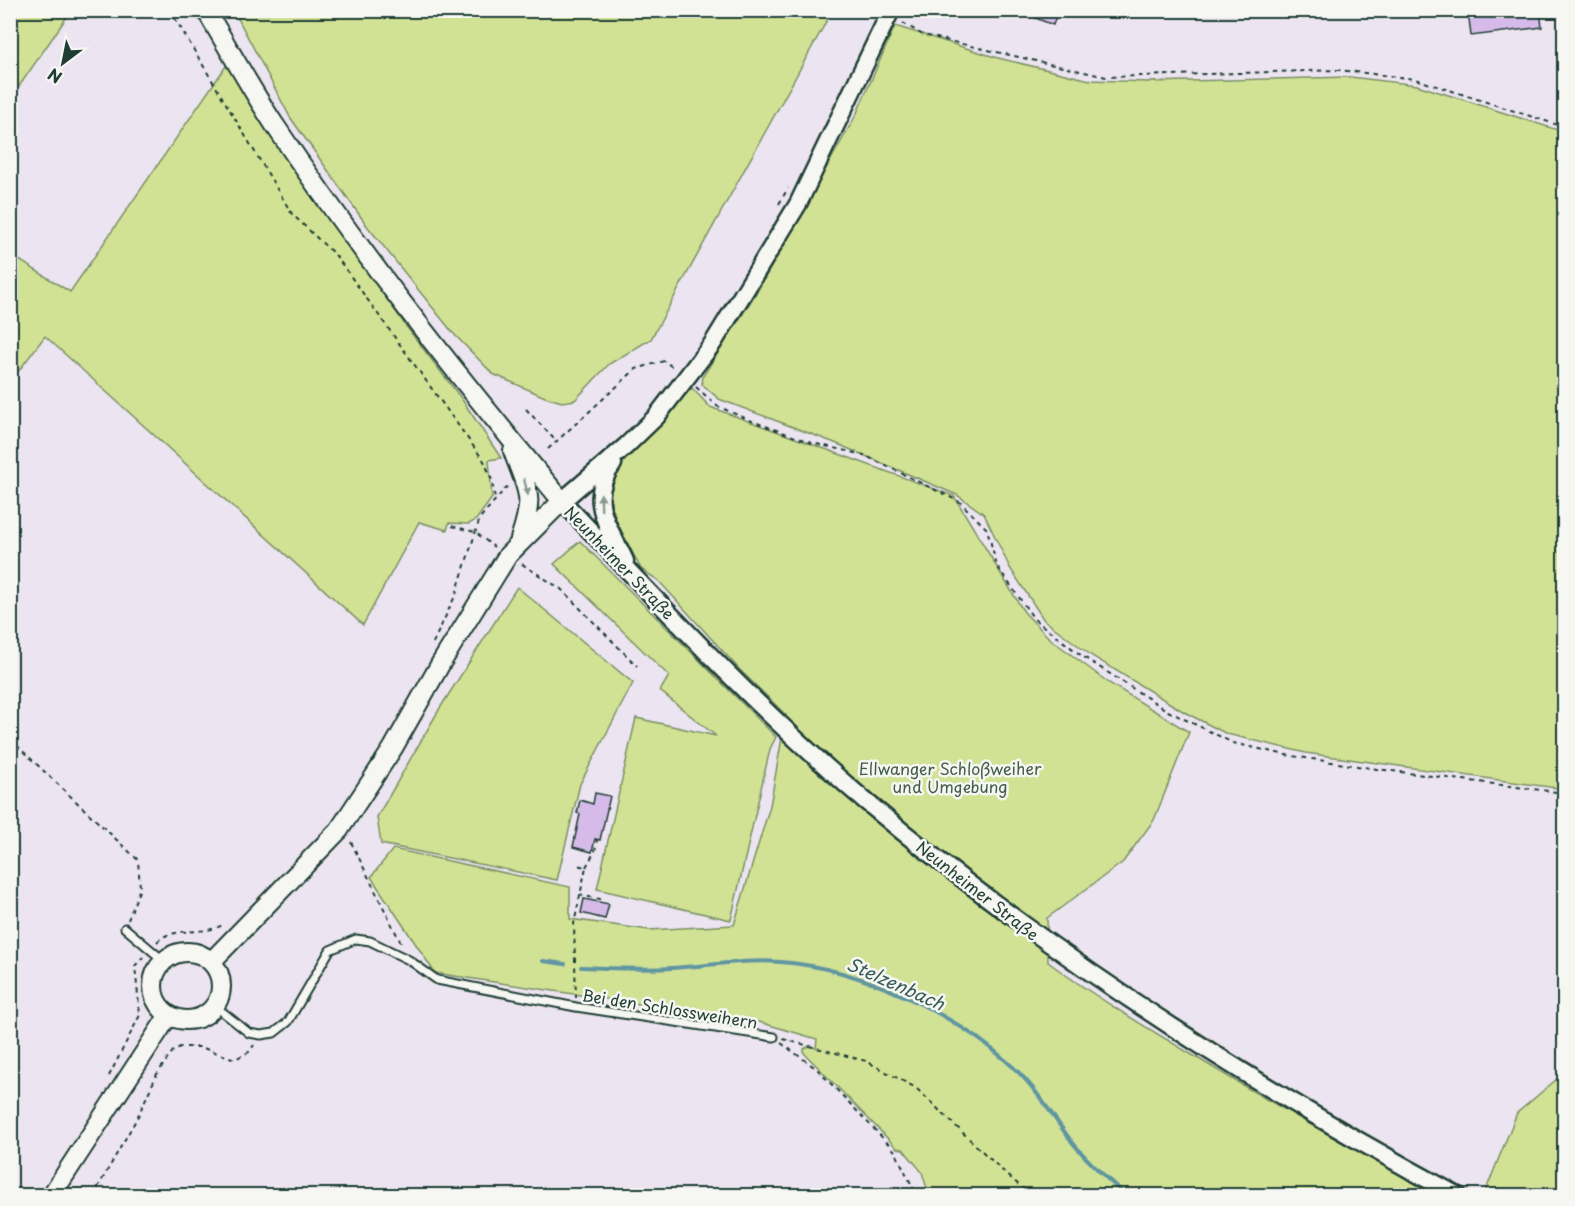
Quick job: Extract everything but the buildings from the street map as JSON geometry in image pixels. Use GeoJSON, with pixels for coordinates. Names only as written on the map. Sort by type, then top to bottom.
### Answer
{"type":"FeatureCollection","features":[{"type":"Feature","properties":{"kind":"main road"},"geometry":{"type":"LineString","coordinates":[[206,10],[272,121],[386,284],[562,501],[514,548]]}},
{"type":"Feature","properties":{"kind":"main road"},"geometry":{"type":"LineString","coordinates":[[212,962],[339,830],[393,748],[441,663],[514,548],[529,512],[529,488],[507,435]]}},
{"type":"Feature","properties":{"kind":"main road"},"geometry":{"type":"LineString","coordinates":[[188,952],[196,953],[212,962],[221,983],[215,1006],[204,1016],[190,1020],[169,1015],[157,1002],[154,994],[154,976],[164,961],[171,956],[188,952]]}},
{"type":"Feature","properties":{"kind":"main road"},"geometry":{"type":"LineString","coordinates":[[51,1196],[169,1015]]}},
{"type":"Feature","properties":{"kind":"street"},"geometry":{"type":"LineString","coordinates":[[632,574],[604,522],[600,509],[604,475],[681,374],[713,343],[798,204],[891,11]]}},
{"type":"Feature","properties":{"kind":"street"},"geometry":{"type":"LineString","coordinates":[[562,501],[626,446]]}},
{"type":"Feature","properties":{"kind":"street","name":"Neunheimer Straße"},"geometry":{"type":"LineString","coordinates":[[562,501],[733,679],[861,797],[999,907],[1082,969],[1261,1085],[1458,1196]]}},
{"type":"Feature","properties":{"kind":"lane"},"geometry":{"type":"LineString","coordinates":[[125,928],[164,961]]}},
{"type":"Feature","properties":{"kind":"lane","name":"Bei den Schlossweihern"},"geometry":{"type":"LineString","coordinates":[[261,1035],[274,1033],[288,1022],[330,950],[356,939],[370,941],[409,960],[437,980],[576,1007],[774,1037]]}},
{"type":"Feature","properties":{"kind":"lane"},"geometry":{"type":"LineString","coordinates":[[215,1006],[249,1033],[261,1035]]}},
{"type":"Feature","properties":{"kind":"path"},"geometry":{"type":"LineString","coordinates":[[170,10],[227,109],[292,214],[336,256],[484,461],[492,480],[495,499]]}},
{"type":"Feature","properties":{"kind":"path"},"geometry":{"type":"LineString","coordinates":[[891,11],[923,35],[1106,77],[1339,70],[1415,79],[1564,127]]}},
{"type":"Feature","properties":{"kind":"path"},"geometry":{"type":"LineString","coordinates":[[778,205],[789,185]]}},
{"type":"Feature","properties":{"kind":"path"},"geometry":{"type":"LineString","coordinates":[[548,449],[636,369],[664,361],[717,406],[725,410],[812,443],[864,455],[960,502],[987,529],[998,566],[1034,619],[1082,656],[1168,711],[1233,743],[1286,755],[1366,768],[1564,793]]}},
{"type":"Feature","properties":{"kind":"path"},"geometry":{"type":"LineString","coordinates":[[526,409],[556,441]]}},
{"type":"Feature","properties":{"kind":"path"},"geometry":{"type":"LineString","coordinates":[[428,653],[456,594],[480,518],[512,481]]}},
{"type":"Feature","properties":{"kind":"path"},"geometry":{"type":"LineString","coordinates":[[452,526],[475,532],[514,548],[561,589],[637,666]]}},
{"type":"Feature","properties":{"kind":"path"},"geometry":{"type":"LineString","coordinates":[[10,739],[138,860],[140,888],[125,928]]}},
{"type":"Feature","properties":{"kind":"path"},"geometry":{"type":"LineString","coordinates":[[339,830],[349,838],[409,960]]}},
{"type":"Feature","properties":{"kind":"path"},"geometry":{"type":"LineString","coordinates":[[576,1007],[574,924],[586,867],[595,851],[597,840]]}},
{"type":"Feature","properties":{"kind":"path"},"geometry":{"type":"LineString","coordinates":[[577,865],[586,867]]}},
{"type":"Feature","properties":{"kind":"path"},"geometry":{"type":"LineString","coordinates":[[579,895],[600,899],[600,902]]}},
{"type":"Feature","properties":{"kind":"path"},"geometry":{"type":"LineString","coordinates":[[105,1084],[140,1015],[135,966],[163,936],[193,933]]}},
{"type":"Feature","properties":{"kind":"path"},"geometry":{"type":"LineString","coordinates":[[93,1196],[137,1118],[157,1074],[173,1051],[189,1046],[235,1059],[249,1052],[261,1035]]}},
{"type":"Feature","properties":{"kind":"path"},"geometry":{"type":"LineString","coordinates":[[774,1037],[817,1069],[895,1151],[918,1196]]}},
{"type":"Feature","properties":{"kind":"path","name":"Bei den Schlossweihern"},"geometry":{"type":"LineString","coordinates":[[774,1037],[866,1061],[916,1088],[1032,1196]]}},
{"type":"Feature","properties":{"kind":"green space"},"geometry":{"type":"Polygon","coordinates":[[[10,11],[71,11],[11,98],[10,11]]]}},
{"type":"Feature","properties":{"kind":"green space"},"geometry":{"type":"Polygon","coordinates":[[[234,11],[832,11],[651,339],[609,364],[575,400],[562,402],[493,374],[453,333],[368,227],[290,117],[234,11]]]}},
{"type":"Feature","properties":{"kind":"green space"},"geometry":{"type":"Polygon","coordinates":[[[895,26],[998,58],[1090,80],[1149,82],[1350,77],[1417,85],[1564,132],[1564,789],[1306,753],[1227,734],[1186,713],[1092,656],[1044,620],[1010,568],[984,514],[957,495],[835,443],[719,399],[702,384],[703,376],[758,290],[856,115],[895,26]]]}},
{"type":"Feature","properties":{"kind":"green space"},"geometry":{"type":"Polygon","coordinates":[[[228,63],[405,325],[461,398],[501,458],[489,460],[492,498],[476,520],[469,524],[449,523],[447,530],[419,522],[363,625],[45,336],[11,381],[11,259],[13,256],[70,292],[228,63]]]}},
{"type":"Feature","properties":{"kind":"green space","name":"Ellwanger Schloßweiher und Umgebung"},"geometry":{"type":"Polygon","coordinates":[[[692,388],[710,407],[954,496],[1024,612],[1049,638],[1109,683],[1189,732],[1154,820],[1123,862],[1047,918],[1048,962],[1127,1015],[1266,1099],[1354,1149],[1443,1195],[929,1195],[922,1172],[903,1149],[897,1148],[804,1053],[804,1049],[809,1046],[816,1048],[817,1039],[759,1022],[435,973],[371,877],[393,849],[570,887],[570,919],[649,930],[734,925],[770,806],[786,715],[740,670],[658,580],[641,569],[617,522],[609,496],[620,466],[692,388]]]}},
{"type":"Feature","properties":{"kind":"green space"},"geometry":{"type":"Polygon","coordinates":[[[580,541],[776,737],[770,749],[731,920],[597,889],[636,718],[716,736],[660,691],[669,676],[554,564],[580,541]]]}},
{"type":"Feature","properties":{"kind":"green space"},"geometry":{"type":"Polygon","coordinates":[[[517,587],[633,683],[580,784],[557,880],[381,844],[377,817],[440,708],[517,587]]]}},
{"type":"Feature","properties":{"kind":"green space"},"geometry":{"type":"Polygon","coordinates":[[[1564,1073],[1564,1195],[1484,1195],[1517,1113],[1564,1073]]]}},
{"type":"Feature","properties":{"kind":"waterway","name":"Stelzenbach"},"geometry":{"type":"LineString","coordinates":[[543,961],[565,964]]}},
{"type":"Feature","properties":{"kind":"waterway","name":"Stelzenbach"},"geometry":{"type":"LineString","coordinates":[[581,967],[661,969],[740,962],[781,962],[842,973],[905,996],[963,1029],[990,1047],[1013,1067],[1036,1092],[1082,1154],[1127,1196]]}}]}
